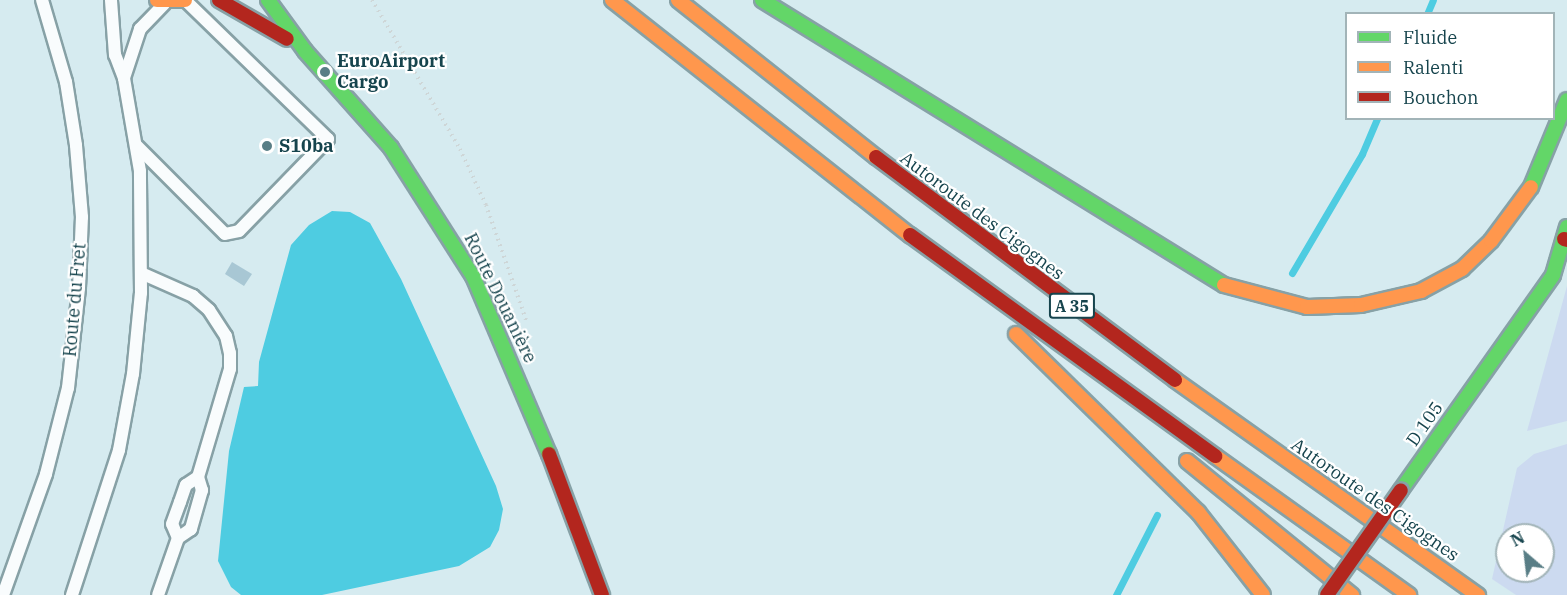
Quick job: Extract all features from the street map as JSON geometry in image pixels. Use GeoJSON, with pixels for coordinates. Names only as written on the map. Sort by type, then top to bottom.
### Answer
{"type":"FeatureCollection","features":[{"type":"Feature","properties":{"kind":"main road"},"geometry":{"type":"LineString","coordinates":[[161,1],[185,0]]}},
{"type":"Feature","properties":{"kind":"main road","name":"Route Douanière"},"geometry":{"type":"LineString","coordinates":[[219,0],[305,51]]}},
{"type":"Feature","properties":{"kind":"main road","name":"Route Douanière"},"geometry":{"type":"LineString","coordinates":[[268,0],[305,51],[391,148],[473,276],[527,396],[602,595]]}},
{"type":"Feature","properties":{"kind":"main road","name":"A 35"},"geometry":{"type":"LineString","coordinates":[[612,0],[942,261],[1409,595]]}},
{"type":"Feature","properties":{"kind":"main road","name":"Autoroute des Cigognes"},"geometry":{"type":"LineString","coordinates":[[678,0],[902,178],[1132,351],[1478,595]]}},
{"type":"Feature","properties":{"kind":"main road"},"geometry":{"type":"LineString","coordinates":[[762,0],[1223,285],[1307,307],[1361,305],[1420,291],[1462,269],[1491,241],[1531,187],[1567,100]]}},
{"type":"Feature","properties":{"kind":"main road","name":"D 105"},"geometry":{"type":"LineString","coordinates":[[1327,595],[1553,275],[1566,235]]}},
{"type":"Feature","properties":{"kind":"main road"},"geometry":{"type":"LineString","coordinates":[[942,261],[1124,410]]}},
{"type":"Feature","properties":{"kind":"main road"},"geometry":{"type":"LineString","coordinates":[[942,261],[1198,512],[1263,595]]}},
{"type":"Feature","properties":{"kind":"main road"},"geometry":{"type":"LineString","coordinates":[[1178,454],[1352,595]]}},
{"type":"Feature","properties":{"kind":"lane","name":"Route du Fret"},"geometry":{"type":"LineString","coordinates":[[3,595],[46,474],[68,388],[79,288],[81,217],[76,146],[66,82],[42,0]]}},
{"type":"Feature","properties":{"kind":"lane"},"geometry":{"type":"LineString","coordinates":[[72,595],[119,450],[134,374],[141,273],[135,143],[124,78],[115,55],[111,0]]}},
{"type":"Feature","properties":{"kind":"lane"},"geometry":{"type":"LineString","coordinates":[[135,143],[225,234],[239,231],[328,139],[185,0]]}},
{"type":"Feature","properties":{"kind":"lane"},"geometry":{"type":"LineString","coordinates":[[124,78],[140,29],[161,1]]}},
{"type":"Feature","properties":{"kind":"lane"},"geometry":{"type":"LineString","coordinates":[[141,273],[193,296],[209,310],[226,336],[230,369],[198,477],[202,490],[191,529],[178,538],[158,595]]}},
{"type":"Feature","properties":{"kind":"lane"},"geometry":{"type":"LineString","coordinates":[[178,538],[172,524],[186,485],[198,477]]}},
{"type":"Feature","properties":{"kind":"shaded area"},"geometry":{"type":"Polygon","coordinates":[[[1567,286],[1567,421],[1527,431],[1534,406],[1567,286]]]}},
{"type":"Feature","properties":{"kind":"shaded area"},"geometry":{"type":"Polygon","coordinates":[[[1567,444],[1567,595],[1516,595],[1498,583],[1555,583],[1555,523],[1505,523],[1517,468],[1534,454],[1567,444]]]}},
{"type":"Feature","properties":{"kind":"shaded area"},"geometry":{"type":"Polygon","coordinates":[[[1495,566],[1495,581],[1492,579],[1495,566]]]}},
{"type":"Feature","properties":{"kind":"water"},"geometry":{"type":"Polygon","coordinates":[[[332,211],[350,212],[370,223],[401,279],[496,486],[503,509],[499,530],[490,547],[459,566],[322,595],[241,595],[231,587],[218,561],[229,451],[244,387],[258,386],[259,362],[291,245],[309,225],[332,211]]]}},
{"type":"Feature","properties":{"kind":"building"},"geometry":{"type":"Polygon","coordinates":[[[232,262],[252,274],[244,286],[225,274],[232,262]]]}},
{"type":"Feature","properties":{"kind":"waterway"},"geometry":{"type":"LineString","coordinates":[[1428,12],[1433,0]]}},
{"type":"Feature","properties":{"kind":"waterway"},"geometry":{"type":"LineString","coordinates":[[1292,273],[1362,154],[1376,120]]}},
{"type":"Feature","properties":{"kind":"waterway"},"geometry":{"type":"LineString","coordinates":[[1116,595],[1157,515]]}},
{"type":"Feature","properties":{"kind":"traffic: fast"},"geometry":{"type":"LineString","coordinates":[[268,0],[305,51],[391,148],[473,276],[549,454]]}},
{"type":"Feature","properties":{"kind":"traffic: fast"},"geometry":{"type":"LineString","coordinates":[[762,0],[1224,285]]}},
{"type":"Feature","properties":{"kind":"traffic: fast"},"geometry":{"type":"LineString","coordinates":[[1531,187],[1567,100]]}},
{"type":"Feature","properties":{"kind":"traffic: fast"},"geometry":{"type":"LineString","coordinates":[[1401,490],[1553,275],[1567,227]]}},
{"type":"Feature","properties":{"kind":"traffic: slow"},"geometry":{"type":"LineString","coordinates":[[157,0],[185,0]]}},
{"type":"Feature","properties":{"kind":"traffic: slow"},"geometry":{"type":"LineString","coordinates":[[612,0],[910,235]]}},
{"type":"Feature","properties":{"kind":"traffic: slow"},"geometry":{"type":"LineString","coordinates":[[678,0],[876,157]]}},
{"type":"Feature","properties":{"kind":"traffic: slow"},"geometry":{"type":"LineString","coordinates":[[1224,285],[1307,307],[1361,305],[1421,291],[1462,269],[1491,241],[1531,187]]}},
{"type":"Feature","properties":{"kind":"traffic: slow"},"geometry":{"type":"LineString","coordinates":[[1016,334],[1198,512],[1263,595]]}},
{"type":"Feature","properties":{"kind":"traffic: slow"},"geometry":{"type":"LineString","coordinates":[[1175,380],[1478,595]]}},
{"type":"Feature","properties":{"kind":"traffic: slow"},"geometry":{"type":"LineString","coordinates":[[1215,456],[1409,595]]}},
{"type":"Feature","properties":{"kind":"traffic: slow"},"geometry":{"type":"LineString","coordinates":[[1187,461],[1352,595]]}},
{"type":"Feature","properties":{"kind":"traffic: jam"},"geometry":{"type":"LineString","coordinates":[[219,0],[287,39]]}},
{"type":"Feature","properties":{"kind":"traffic: jam"},"geometry":{"type":"LineString","coordinates":[[876,157],[1175,380]]}},
{"type":"Feature","properties":{"kind":"traffic: jam"},"geometry":{"type":"LineString","coordinates":[[910,235],[1215,456]]}},
{"type":"Feature","properties":{"kind":"traffic: jam"},"geometry":{"type":"LineString","coordinates":[[549,454],[602,595]]}},
{"type":"Feature","properties":{"kind":"traffic: jam"},"geometry":{"type":"LineString","coordinates":[[1327,595],[1401,490]]}},
{"type":"Feature","properties":{"kind":"place","name":"EuroAirport Cargo"},"geometry":{"type":"Point","coordinates":[325,72]}},
{"type":"Feature","properties":{"kind":"place","name":"S10ba"},"geometry":{"type":"Point","coordinates":[267,146]}}]}
